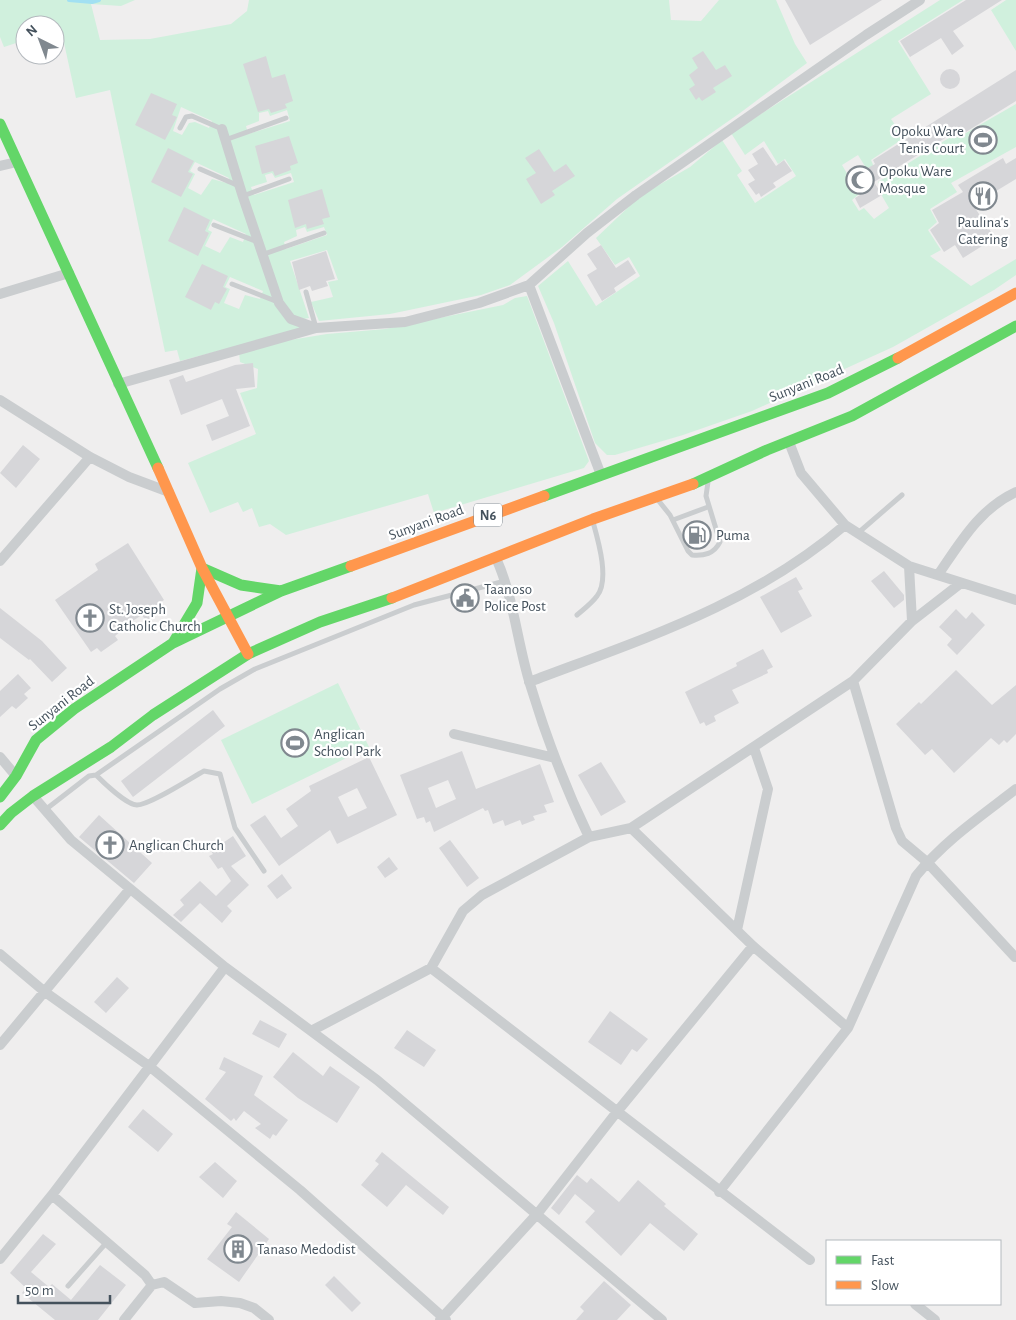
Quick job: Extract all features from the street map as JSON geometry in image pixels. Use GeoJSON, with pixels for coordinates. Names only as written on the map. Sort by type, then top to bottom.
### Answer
{"type":"FeatureCollection","features":[{"type":"Feature","properties":{"kind":"main road"},"geometry":{"type":"LineString","coordinates":[[0,124],[202,568],[229,615],[248,654]]}},
{"type":"Feature","properties":{"kind":"main road","name":"Sunyani Road"},"geometry":{"type":"LineString","coordinates":[[0,797],[16,776],[36,740],[74,709],[173,644],[229,615],[281,591],[828,393],[929,342],[1016,293]]}},
{"type":"Feature","properties":{"kind":"main road"},"geometry":{"type":"LineString","coordinates":[[0,825],[11,813],[33,796],[111,747],[153,715],[248,654],[320,622],[404,594],[593,519],[656,498],[710,477],[852,416],[1016,326]]}},
{"type":"Feature","properties":{"kind":"main road"},"geometry":{"type":"LineString","coordinates":[[202,568],[241,585],[281,591]]}},
{"type":"Feature","properties":{"kind":"main road"},"geometry":{"type":"LineString","coordinates":[[173,644],[197,603],[202,568]]}},
{"type":"Feature","properties":{"kind":"street"},"geometry":{"type":"LineString","coordinates":[[118,384],[316,328],[405,322],[479,303],[529,285],[587,233],[636,195],[872,31],[920,0]]}},
{"type":"Feature","properties":{"kind":"street"},"geometry":{"type":"LineString","coordinates":[[222,129],[241,192],[280,303],[291,319],[316,328]]}},
{"type":"Feature","properties":{"kind":"street"},"geometry":{"type":"LineString","coordinates":[[0,166],[17,162]]}},
{"type":"Feature","properties":{"kind":"street"},"geometry":{"type":"LineString","coordinates":[[0,294],[69,273]]}},
{"type":"Feature","properties":{"kind":"street"},"geometry":{"type":"LineString","coordinates":[[529,285],[600,475]]}},
{"type":"Feature","properties":{"kind":"street"},"geometry":{"type":"LineString","coordinates":[[0,400],[90,457],[128,477],[169,492]]}},
{"type":"Feature","properties":{"kind":"street"},"geometry":{"type":"LineString","coordinates":[[788,442],[801,473],[845,525],[909,566],[1016,600]]}},
{"type":"Feature","properties":{"kind":"street"},"geometry":{"type":"LineString","coordinates":[[0,561],[90,457]]}},
{"type":"Feature","properties":{"kind":"street"},"geometry":{"type":"LineString","coordinates":[[938,575],[975,522],[991,506],[1016,492]]}},
{"type":"Feature","properties":{"kind":"street"},"geometry":{"type":"LineString","coordinates":[[530,682],[673,628],[765,584],[815,550],[845,525]]}},
{"type":"Feature","properties":{"kind":"street"},"geometry":{"type":"LineString","coordinates":[[496,558],[507,581],[530,682],[554,758],[589,837]]}},
{"type":"Feature","properties":{"kind":"street"},"geometry":{"type":"LineString","coordinates":[[909,566],[912,621]]}},
{"type":"Feature","properties":{"kind":"street"},"geometry":{"type":"LineString","coordinates":[[311,1031],[431,968],[463,911],[482,895],[589,837],[631,828],[853,681],[912,621],[961,583]]}},
{"type":"Feature","properties":{"kind":"street"},"geometry":{"type":"LineString","coordinates":[[853,681],[896,828],[902,841],[927,862],[1015,957]]}},
{"type":"Feature","properties":{"kind":"street"},"geometry":{"type":"LineString","coordinates":[[454,734],[554,758]]}},
{"type":"Feature","properties":{"kind":"street"},"geometry":{"type":"LineString","coordinates":[[736,930],[768,790],[754,748]]}},
{"type":"Feature","properties":{"kind":"street"},"geometry":{"type":"LineString","coordinates":[[0,757],[16,776]]}},
{"type":"Feature","properties":{"kind":"street"},"geometry":{"type":"LineString","coordinates":[[719,1192],[848,1028],[916,876],[927,862],[960,831],[1016,789]]}},
{"type":"Feature","properties":{"kind":"street"},"geometry":{"type":"LineString","coordinates":[[33,796],[71,840],[225,967],[378,1080],[538,1213],[662,1320]]}},
{"type":"Feature","properties":{"kind":"street"},"geometry":{"type":"LineString","coordinates":[[631,828],[753,946],[848,1028]]}},
{"type":"Feature","properties":{"kind":"street"},"geometry":{"type":"LineString","coordinates":[[0,1045],[130,889]]}},
{"type":"Feature","properties":{"kind":"street"},"geometry":{"type":"LineString","coordinates":[[0,954],[45,992],[149,1066],[300,1190],[443,1319],[538,1213],[616,1113],[753,946]]}},
{"type":"Feature","properties":{"kind":"street"},"geometry":{"type":"LineString","coordinates":[[0,1259],[52,1195],[225,967]]}},
{"type":"Feature","properties":{"kind":"street"},"geometry":{"type":"LineString","coordinates":[[431,968],[616,1113],[810,1260]]}},
{"type":"Feature","properties":{"kind":"street"},"geometry":{"type":"LineString","coordinates":[[52,1195],[145,1275],[152,1285]]}},
{"type":"Feature","properties":{"kind":"street"},"geometry":{"type":"LineString","coordinates":[[124,1320],[152,1285],[164,1282],[195,1303],[221,1301],[240,1303],[254,1308],[268,1320]]}},
{"type":"Feature","properties":{"kind":"street"},"geometry":{"type":"LineString","coordinates":[[916,1305],[935,1320]]}},
{"type":"Feature","properties":{"kind":"lane"},"geometry":{"type":"LineString","coordinates":[[180,128],[186,117],[192,116],[222,129]]}},
{"type":"Feature","properties":{"kind":"lane"},"geometry":{"type":"LineString","coordinates":[[225,140],[286,118]]}},
{"type":"Feature","properties":{"kind":"lane"},"geometry":{"type":"LineString","coordinates":[[200,169],[241,192],[289,179]]}},
{"type":"Feature","properties":{"kind":"lane"},"geometry":{"type":"LineString","coordinates":[[214,225],[259,242]]}},
{"type":"Feature","properties":{"kind":"lane"},"geometry":{"type":"LineString","coordinates":[[264,254],[324,233]]}},
{"type":"Feature","properties":{"kind":"lane"},"geometry":{"type":"LineString","coordinates":[[232,284],[280,303]]}},
{"type":"Feature","properties":{"kind":"lane"},"geometry":{"type":"LineString","coordinates":[[306,292],[316,328]]}},
{"type":"Feature","properties":{"kind":"lane"},"geometry":{"type":"LineString","coordinates":[[656,498],[673,520],[692,555],[709,554],[716,549],[720,542],[708,507],[706,488],[710,477]]}},
{"type":"Feature","properties":{"kind":"lane"},"geometry":{"type":"LineString","coordinates":[[858,533],[902,495]]}},
{"type":"Feature","properties":{"kind":"lane"},"geometry":{"type":"LineString","coordinates":[[673,520],[708,507]]}},
{"type":"Feature","properties":{"kind":"lane"},"geometry":{"type":"LineString","coordinates":[[577,615],[599,594],[602,558],[593,519]]}},
{"type":"Feature","properties":{"kind":"lane"},"geometry":{"type":"LineString","coordinates":[[44,811],[89,776],[96,775],[212,694],[255,669],[414,605],[507,581]]}},
{"type":"Feature","properties":{"kind":"lane"},"geometry":{"type":"LineString","coordinates":[[96,775],[127,802],[137,805],[152,800],[204,771],[220,774],[235,828],[264,871]]}},
{"type":"Feature","properties":{"kind":"lane"},"geometry":{"type":"LineString","coordinates":[[68,1286],[107,1242]]}},
{"type":"Feature","properties":{"kind":"green space"},"geometry":{"type":"Polygon","coordinates":[[[0,0],[135,0],[121,6],[91,4],[100,40],[150,39],[231,24],[247,11],[249,0],[669,0],[671,20],[701,21],[719,0],[776,0],[795,44],[807,63],[740,113],[617,199],[562,247],[510,285],[481,295],[390,314],[319,321],[311,302],[333,297],[328,282],[338,280],[327,250],[290,261],[309,318],[303,319],[301,329],[180,361],[177,350],[165,352],[110,90],[76,98],[65,47],[65,15],[15,15],[15,43],[4,47],[0,37],[0,0]],[[181,107],[173,131],[182,135],[189,123],[195,122],[209,128],[212,121],[181,107]],[[287,110],[270,116],[268,111],[259,113],[259,121],[246,126],[248,134],[290,121],[287,110]],[[195,162],[190,171],[195,174],[188,188],[201,195],[212,179],[227,183],[229,178],[195,162]],[[272,173],[265,175],[267,182],[251,187],[254,195],[294,182],[291,173],[275,178],[272,173]],[[213,219],[208,230],[212,232],[205,246],[220,253],[230,237],[243,242],[246,234],[213,219]],[[305,227],[296,230],[297,236],[284,242],[286,249],[327,235],[324,227],[307,232],[305,227]],[[230,277],[225,287],[230,289],[224,303],[239,309],[245,295],[260,299],[263,291],[230,277]]]}},
{"type":"Feature","properties":{"kind":"green space"},"geometry":{"type":"Polygon","coordinates":[[[940,0],[963,0],[898,41],[931,94],[891,119],[904,138],[871,160],[874,167],[868,171],[858,155],[842,165],[859,194],[852,200],[859,211],[864,208],[874,219],[889,208],[882,196],[883,192],[878,182],[957,133],[959,137],[1016,104],[1016,147],[951,183],[957,192],[930,209],[937,222],[928,230],[941,250],[930,256],[971,286],[1016,259],[1016,275],[994,290],[893,347],[752,411],[683,435],[615,455],[607,455],[595,443],[554,323],[538,286],[568,261],[596,306],[640,276],[629,257],[615,265],[596,238],[640,196],[690,167],[722,140],[742,171],[737,175],[755,203],[796,176],[785,159],[778,164],[764,141],[745,155],[731,133],[940,0]]]}},
{"type":"Feature","properties":{"kind":"green space"},"geometry":{"type":"Polygon","coordinates":[[[1006,0],[1016,0],[1016,51],[991,10],[1006,0]]]}},
{"type":"Feature","properties":{"kind":"green space"},"geometry":{"type":"Polygon","coordinates":[[[527,296],[589,461],[584,468],[434,513],[428,494],[286,535],[270,524],[259,527],[252,508],[243,512],[238,502],[210,513],[188,463],[256,434],[240,393],[257,388],[258,369],[240,362],[239,352],[284,341],[327,334],[385,329],[503,305],[515,298],[527,296]]]}},
{"type":"Feature","properties":{"kind":"green space","name":"Anglican School Park"},"geometry":{"type":"Polygon","coordinates":[[[338,683],[369,747],[252,804],[221,740],[338,683]]]}},
{"type":"Feature","properties":{"kind":"building"},"geometry":{"type":"Polygon","coordinates":[[[785,0],[882,0],[810,45],[785,0]]]}},
{"type":"Feature","properties":{"kind":"building"},"geometry":{"type":"Polygon","coordinates":[[[966,0],[1002,0],[953,31],[964,46],[952,55],[941,38],[910,57],[900,41],[966,0]]]}},
{"type":"Feature","properties":{"kind":"building"},"geometry":{"type":"Polygon","coordinates":[[[703,51],[716,70],[725,65],[732,76],[713,88],[716,92],[702,101],[699,97],[696,100],[689,89],[695,85],[689,75],[698,68],[692,58],[703,51]]]}},
{"type":"Feature","properties":{"kind":"building"},"geometry":{"type":"Polygon","coordinates":[[[266,56],[272,78],[285,74],[293,101],[285,104],[287,108],[271,113],[269,109],[258,112],[243,64],[266,56]]]}},
{"type":"Feature","properties":{"kind":"building"},"geometry":{"type":"Polygon","coordinates":[[[950,69],[957,72],[960,79],[957,86],[950,89],[943,86],[940,79],[943,72],[950,69]]]}},
{"type":"Feature","properties":{"kind":"building"},"geometry":{"type":"Polygon","coordinates":[[[1016,70],[1016,101],[961,135],[958,130],[874,182],[882,195],[860,208],[855,198],[860,195],[850,178],[875,164],[873,160],[1016,70]]]}},
{"type":"Feature","properties":{"kind":"building"},"geometry":{"type":"Polygon","coordinates":[[[151,93],[177,104],[172,115],[177,117],[165,140],[135,125],[151,93]]]}},
{"type":"Feature","properties":{"kind":"building"},"geometry":{"type":"Polygon","coordinates":[[[289,136],[298,163],[290,166],[291,170],[275,176],[273,171],[262,174],[255,146],[289,136]]]}},
{"type":"Feature","properties":{"kind":"building"},"geometry":{"type":"Polygon","coordinates":[[[763,147],[776,166],[784,160],[792,171],[773,183],[776,187],[761,197],[759,193],[756,195],[748,184],[755,180],[748,170],[758,164],[752,154],[763,147]]]}},
{"type":"Feature","properties":{"kind":"building"},"geometry":{"type":"Polygon","coordinates":[[[168,148],[194,161],[188,172],[193,174],[181,197],[151,182],[168,148]]]}},
{"type":"Feature","properties":{"kind":"building"},"geometry":{"type":"Polygon","coordinates":[[[539,149],[554,172],[566,164],[575,176],[552,191],[555,195],[541,204],[526,179],[536,173],[525,158],[539,149]]]}},
{"type":"Feature","properties":{"kind":"building"},"geometry":{"type":"Polygon","coordinates":[[[1003,158],[1006,164],[1016,158],[1016,179],[973,205],[995,238],[963,258],[955,245],[944,252],[930,230],[939,223],[932,210],[963,192],[958,185],[1003,158]]]}},
{"type":"Feature","properties":{"kind":"building"},"geometry":{"type":"Polygon","coordinates":[[[322,189],[330,217],[322,219],[324,224],[307,229],[306,224],[295,228],[288,200],[322,189]]]}},
{"type":"Feature","properties":{"kind":"building"},"geometry":{"type":"Polygon","coordinates":[[[184,207],[210,220],[205,231],[209,233],[198,256],[168,241],[184,207]]]}},
{"type":"Feature","properties":{"kind":"building"},"geometry":{"type":"Polygon","coordinates":[[[601,245],[616,268],[628,260],[636,273],[614,288],[616,292],[602,301],[587,275],[597,269],[587,254],[601,245]]]}},
{"type":"Feature","properties":{"kind":"building"},"geometry":{"type":"Polygon","coordinates":[[[326,251],[335,279],[326,281],[328,286],[312,291],[310,286],[299,290],[292,262],[326,251]]]}},
{"type":"Feature","properties":{"kind":"building"},"geometry":{"type":"Polygon","coordinates":[[[202,264],[228,276],[223,287],[227,289],[219,304],[215,302],[211,310],[185,297],[202,264]]]}},
{"type":"Feature","properties":{"kind":"building"},"geometry":{"type":"Polygon","coordinates":[[[253,363],[255,387],[236,389],[250,426],[212,441],[206,425],[229,416],[222,399],[181,415],[169,380],[183,375],[186,382],[235,365],[253,363]]]}},
{"type":"Feature","properties":{"kind":"building"},"geometry":{"type":"Polygon","coordinates":[[[23,445],[40,459],[16,488],[0,473],[23,445]]]}},
{"type":"Feature","properties":{"kind":"building"},"geometry":{"type":"Polygon","coordinates":[[[128,543],[164,600],[154,607],[158,613],[146,621],[142,615],[120,629],[121,631],[115,636],[118,640],[101,652],[97,648],[91,652],[55,600],[98,570],[95,564],[128,543]]]}},
{"type":"Feature","properties":{"kind":"building"},"geometry":{"type":"Polygon","coordinates":[[[884,571],[904,595],[904,600],[894,608],[871,581],[884,571]]]}},
{"type":"Feature","properties":{"kind":"building"},"geometry":{"type":"Polygon","coordinates":[[[796,577],[803,589],[798,591],[812,616],[781,633],[760,597],[796,577]]]}},
{"type":"Feature","properties":{"kind":"building"},"geometry":{"type":"Polygon","coordinates":[[[0,608],[42,641],[67,668],[52,682],[30,659],[0,638],[0,608]]]}},
{"type":"Feature","properties":{"kind":"building"},"geometry":{"type":"Polygon","coordinates":[[[956,609],[966,619],[972,612],[985,625],[957,655],[947,645],[952,639],[939,627],[956,609]]]}},
{"type":"Feature","properties":{"kind":"building"},"geometry":{"type":"Polygon","coordinates":[[[763,649],[773,667],[767,670],[768,673],[732,690],[739,703],[714,716],[716,721],[706,726],[704,722],[700,724],[685,692],[737,666],[736,663],[763,649]]]}},
{"type":"Feature","properties":{"kind":"building"},"geometry":{"type":"Polygon","coordinates":[[[956,670],[992,705],[1016,685],[1016,734],[1007,743],[1004,740],[999,745],[991,738],[954,773],[932,749],[925,755],[896,724],[919,702],[921,704],[956,670]]]}},
{"type":"Feature","properties":{"kind":"building"},"geometry":{"type":"Polygon","coordinates":[[[18,674],[31,688],[24,694],[28,698],[16,709],[12,706],[0,717],[0,691],[18,674]]]}},
{"type":"Feature","properties":{"kind":"building"},"geometry":{"type":"Polygon","coordinates":[[[213,710],[225,726],[133,797],[121,781],[213,710]]]}},
{"type":"Feature","properties":{"kind":"building"},"geometry":{"type":"Polygon","coordinates":[[[462,751],[476,789],[540,764],[554,802],[544,805],[547,812],[533,816],[535,820],[522,825],[520,820],[505,826],[503,820],[493,824],[488,810],[485,811],[483,808],[434,832],[430,821],[426,823],[424,817],[417,819],[400,775],[462,751]],[[448,780],[428,788],[436,808],[456,799],[448,780]]]}},
{"type":"Feature","properties":{"kind":"building"},"geometry":{"type":"Polygon","coordinates":[[[369,757],[397,815],[337,844],[330,830],[279,866],[250,825],[265,815],[281,838],[298,826],[286,809],[311,791],[309,786],[369,757]],[[357,788],[338,797],[348,817],[367,808],[357,788]]]}},
{"type":"Feature","properties":{"kind":"building"},"geometry":{"type":"Polygon","coordinates":[[[601,762],[626,802],[601,816],[578,775],[601,762]]]}},
{"type":"Feature","properties":{"kind":"building","name":"Anglican Church"},"geometry":{"type":"Polygon","coordinates":[[[99,815],[152,863],[134,883],[79,837],[99,815]]]}},
{"type":"Feature","properties":{"kind":"building"},"geometry":{"type":"Polygon","coordinates":[[[233,836],[246,856],[231,866],[249,885],[227,906],[232,911],[222,923],[200,903],[181,922],[173,915],[184,905],[180,900],[200,881],[216,896],[231,881],[222,867],[218,869],[209,856],[213,854],[211,851],[233,836]]]}},
{"type":"Feature","properties":{"kind":"building"},"geometry":{"type":"Polygon","coordinates":[[[450,840],[479,878],[467,887],[439,848],[450,840]]]}},
{"type":"Feature","properties":{"kind":"building"},"geometry":{"type":"Polygon","coordinates":[[[389,857],[398,869],[385,878],[377,867],[389,857]]]}},
{"type":"Feature","properties":{"kind":"building"},"geometry":{"type":"Polygon","coordinates":[[[282,874],[292,888],[277,899],[267,886],[282,874]]]}},
{"type":"Feature","properties":{"kind":"building"},"geometry":{"type":"Polygon","coordinates":[[[117,977],[129,988],[106,1013],[94,1002],[117,977]]]}},
{"type":"Feature","properties":{"kind":"building"},"geometry":{"type":"Polygon","coordinates":[[[610,1011],[648,1039],[637,1052],[632,1049],[621,1065],[588,1042],[610,1011]]]}},
{"type":"Feature","properties":{"kind":"building"},"geometry":{"type":"Polygon","coordinates":[[[260,1020],[287,1034],[279,1048],[252,1034],[260,1020]]]}},
{"type":"Feature","properties":{"kind":"building"},"geometry":{"type":"Polygon","coordinates":[[[407,1030],[436,1050],[424,1067],[394,1048],[407,1030]]]}},
{"type":"Feature","properties":{"kind":"building"},"geometry":{"type":"Polygon","coordinates":[[[293,1052],[323,1076],[330,1066],[360,1087],[337,1123],[298,1098],[273,1077],[293,1052]]]}},
{"type":"Feature","properties":{"kind":"building"},"geometry":{"type":"Polygon","coordinates":[[[224,1057],[263,1076],[254,1095],[288,1120],[276,1136],[273,1134],[270,1139],[255,1128],[261,1124],[244,1111],[236,1121],[234,1118],[231,1121],[205,1099],[226,1072],[219,1069],[224,1057]]]}},
{"type":"Feature","properties":{"kind":"building"},"geometry":{"type":"Polygon","coordinates":[[[143,1109],[173,1134],[158,1152],[128,1127],[143,1109]]]}},
{"type":"Feature","properties":{"kind":"building"},"geometry":{"type":"Polygon","coordinates":[[[382,1152],[449,1207],[443,1215],[406,1185],[387,1207],[361,1185],[379,1164],[375,1161],[382,1152]]]}},
{"type":"Feature","properties":{"kind":"building"},"geometry":{"type":"Polygon","coordinates":[[[215,1162],[237,1181],[223,1198],[199,1177],[215,1162]]]}},
{"type":"Feature","properties":{"kind":"building"},"geometry":{"type":"Polygon","coordinates":[[[577,1175],[587,1183],[591,1178],[619,1202],[638,1180],[666,1204],[664,1206],[698,1234],[684,1251],[650,1223],[621,1256],[585,1222],[595,1211],[575,1194],[559,1215],[551,1208],[577,1175]]]}},
{"type":"Feature","properties":{"kind":"building","name":"Tanaso Medodist"},"geometry":{"type":"Polygon","coordinates":[[[236,1212],[269,1239],[239,1282],[207,1259],[232,1227],[227,1224],[236,1212]]]}},
{"type":"Feature","properties":{"kind":"building"},"geometry":{"type":"Polygon","coordinates":[[[43,1234],[56,1244],[31,1272],[49,1287],[52,1284],[71,1300],[100,1265],[126,1285],[98,1320],[55,1320],[22,1293],[26,1288],[10,1273],[43,1234]]]}},
{"type":"Feature","properties":{"kind":"building"},"geometry":{"type":"Polygon","coordinates":[[[334,1276],[361,1303],[352,1312],[325,1285],[334,1276]]]}},
{"type":"Feature","properties":{"kind":"building"},"geometry":{"type":"Polygon","coordinates":[[[604,1281],[631,1305],[617,1320],[576,1320],[584,1311],[580,1307],[604,1281]]]}},
{"type":"Feature","properties":{"kind":"waterway"},"geometry":{"type":"LineString","coordinates":[[69,0],[92,2],[99,0]]}},
{"type":"Feature","properties":{"kind":"traffic: fast"},"geometry":{"type":"LineString","coordinates":[[0,124],[158,468]]}},
{"type":"Feature","properties":{"kind":"traffic: fast"},"geometry":{"type":"LineString","coordinates":[[693,484],[767,450],[852,416],[1016,326]]}},
{"type":"Feature","properties":{"kind":"traffic: fast"},"geometry":{"type":"LineString","coordinates":[[544,496],[828,393],[898,358]]}},
{"type":"Feature","properties":{"kind":"traffic: fast"},"geometry":{"type":"LineString","coordinates":[[0,797],[16,776],[36,740],[74,709],[173,643],[281,591],[351,566]]}},
{"type":"Feature","properties":{"kind":"traffic: fast"},"geometry":{"type":"LineString","coordinates":[[173,643],[197,603],[202,568],[241,585],[281,591]]}},
{"type":"Feature","properties":{"kind":"traffic: fast"},"geometry":{"type":"LineString","coordinates":[[0,825],[11,813],[33,796],[111,747],[153,715],[248,654],[320,622],[392,598]]}},
{"type":"Feature","properties":{"kind":"traffic: slow"},"geometry":{"type":"LineString","coordinates":[[898,358],[1016,293]]}},
{"type":"Feature","properties":{"kind":"traffic: slow"},"geometry":{"type":"LineString","coordinates":[[158,468],[202,568],[248,654]]}},
{"type":"Feature","properties":{"kind":"traffic: slow"},"geometry":{"type":"LineString","coordinates":[[392,598],[593,519],[693,484]]}},
{"type":"Feature","properties":{"kind":"traffic: slow"},"geometry":{"type":"LineString","coordinates":[[351,566],[544,496]]}},
{"type":"Feature","properties":{"kind":"place","name":"Opoku Ware Tenis Court"},"geometry":{"type":"Point","coordinates":[983,140]}},
{"type":"Feature","properties":{"kind":"place","name":"Opoku Ware Mosque"},"geometry":{"type":"Point","coordinates":[860,180]}},
{"type":"Feature","properties":{"kind":"place","name":"Paulina's Catering"},"geometry":{"type":"Point","coordinates":[983,196]}},
{"type":"Feature","properties":{"kind":"place","name":"Puma"},"geometry":{"type":"Point","coordinates":[697,535]}},
{"type":"Feature","properties":{"kind":"place","name":"Taanoso Police Post"},"geometry":{"type":"Point","coordinates":[465,598]}},
{"type":"Feature","properties":{"kind":"place","name":"St. Joseph Catholic Church"},"geometry":{"type":"Point","coordinates":[90,618]}},
{"type":"Feature","properties":{"kind":"place","name":"Anglican School Park"},"geometry":{"type":"Point","coordinates":[295,743]}},
{"type":"Feature","properties":{"kind":"place","name":"Anglican Church"},"geometry":{"type":"Point","coordinates":[110,845]}},
{"type":"Feature","properties":{"kind":"place","name":"Tanaso Medodist"},"geometry":{"type":"Point","coordinates":[238,1249]}}]}
